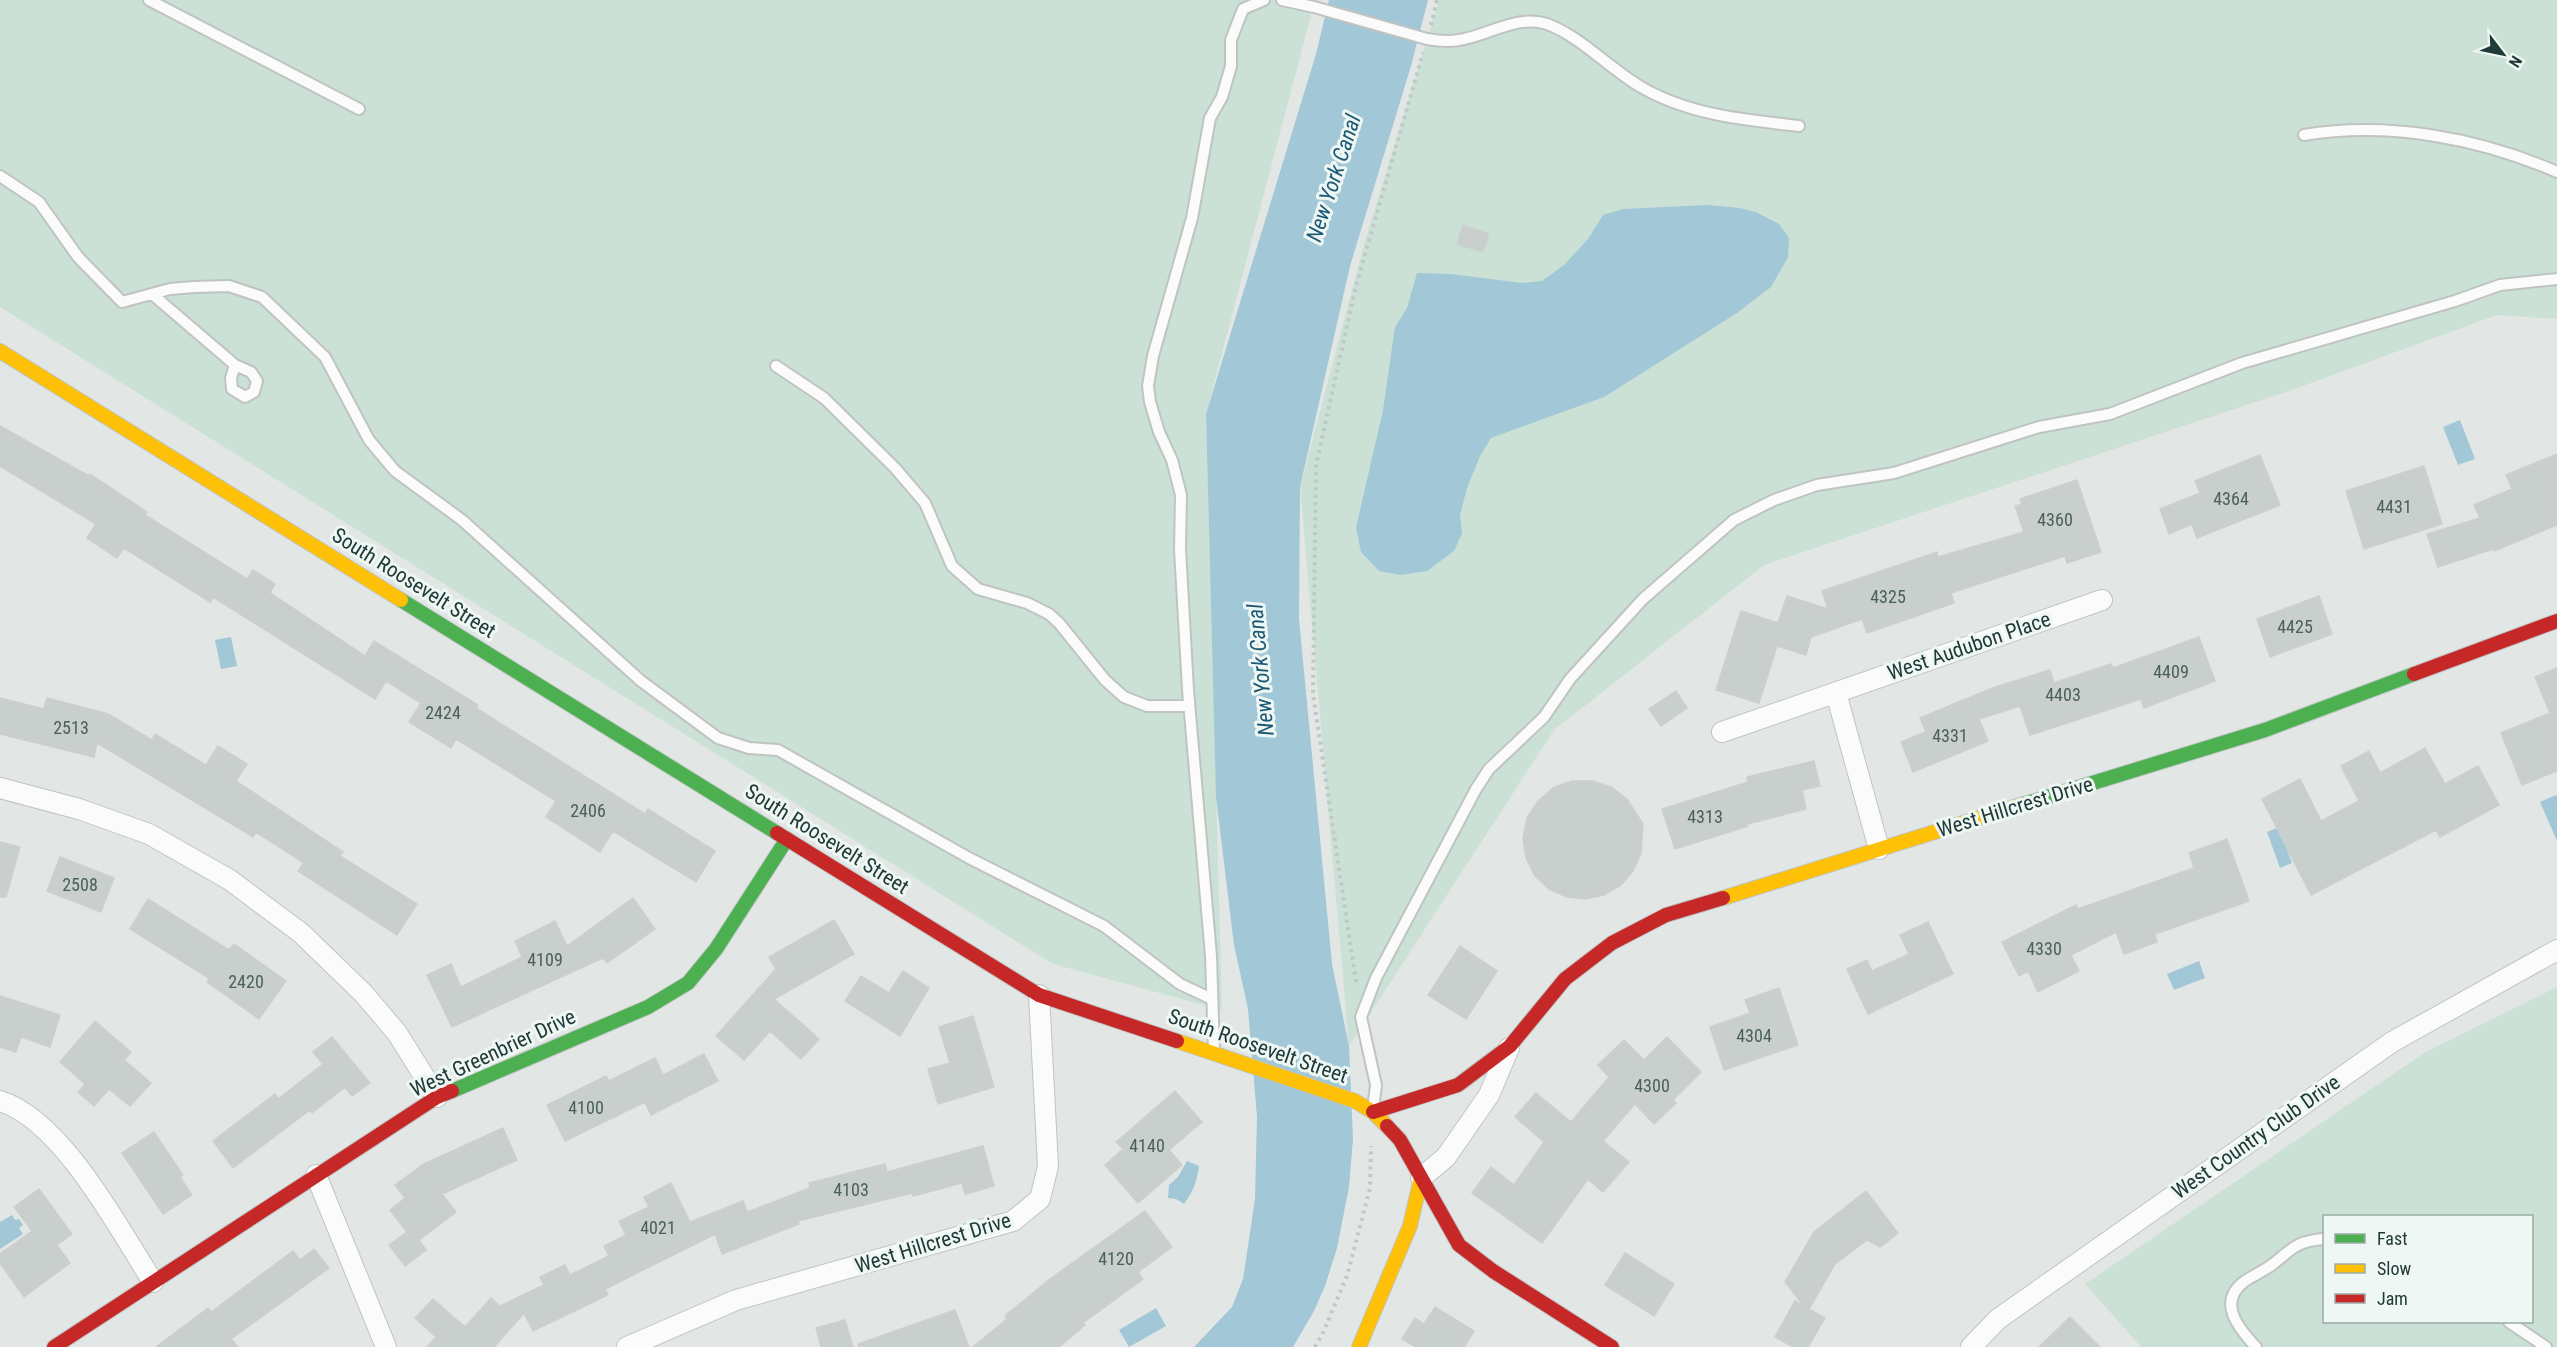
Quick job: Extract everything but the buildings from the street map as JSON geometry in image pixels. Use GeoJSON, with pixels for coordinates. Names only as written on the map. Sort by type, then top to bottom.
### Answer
{"type":"FeatureCollection","features":[{"type":"Feature","properties":{"kind":"street","name":"South Roosevelt Street"},"geometry":{"type":"LineString","coordinates":[[0,351],[1040,994],[1355,1101],[1373,1112],[1400,1140],[1460,1245],[1493,1271],[1612,1347]]}},
{"type":"Feature","properties":{"kind":"street","name":"West Audubon Place"},"geometry":{"type":"LineString","coordinates":[[1722,732],[2102,600]]}},
{"type":"Feature","properties":{"kind":"street","name":"West Hillcrest Drive"},"geometry":{"type":"LineString","coordinates":[[1373,1112],[1458,1085],[1510,1046],[1565,979],[1612,943],[1666,915],[2265,730],[2557,621]]}},
{"type":"Feature","properties":{"kind":"street"},"geometry":{"type":"LineString","coordinates":[[1836,693],[1879,849]]}},
{"type":"Feature","properties":{"kind":"street"},"geometry":{"type":"LineString","coordinates":[[0,788],[79,808],[148,834],[230,880],[302,933],[364,993],[398,1033],[437,1097]]}},
{"type":"Feature","properties":{"kind":"street","name":"West Greenbrier Drive"},"geometry":{"type":"LineString","coordinates":[[54,1347],[437,1097],[648,1007],[688,983],[716,949],[787,839]]}},
{"type":"Feature","properties":{"kind":"street","name":"West Country Club Drive"},"geometry":{"type":"LineString","coordinates":[[1971,1347],[1998,1319],[2392,1042],[2557,950]]}},
{"type":"Feature","properties":{"kind":"street","name":"West Hillcrest Drive"},"geometry":{"type":"LineString","coordinates":[[627,1347],[736,1300],[1013,1221],[1028,1212],[1040,1199],[1048,1166],[1040,994]]}},
{"type":"Feature","properties":{"kind":"street","name":"West Hillcrest Drive"},"geometry":{"type":"LineString","coordinates":[[1421,1178],[1446,1157],[1489,1095],[1510,1046]]}},
{"type":"Feature","properties":{"kind":"street"},"geometry":{"type":"LineString","coordinates":[[0,1101],[39,1123],[71,1156],[153,1282]]}},
{"type":"Feature","properties":{"kind":"street"},"geometry":{"type":"LineString","coordinates":[[316,1175],[386,1347]]}},
{"type":"Feature","properties":{"kind":"street"},"geometry":{"type":"LineString","coordinates":[[1359,1347],[1410,1226],[1421,1178]]}},
{"type":"Feature","properties":{"kind":"lane"},"geometry":{"type":"LineString","coordinates":[[149,0],[359,109]]}},
{"type":"Feature","properties":{"kind":"lane"},"geometry":{"type":"LineString","coordinates":[[1214,1053],[1208,921],[1189,706],[1180,549],[1181,495],[1173,460],[1159,432],[1148,386],[1153,356],[1194,207],[1210,117],[1222,97],[1231,66],[1231,40],[1243,9],[1264,0]]}},
{"type":"Feature","properties":{"kind":"lane"},"geometry":{"type":"LineString","coordinates":[[1282,0],[1428,35],[1459,40],[1522,22],[1546,24],[1560,30],[1641,87],[1666,100],[1728,118],[1799,126]]}},
{"type":"Feature","properties":{"kind":"lane"},"geometry":{"type":"LineString","coordinates":[[2304,135],[2336,130],[2371,129],[2461,141],[2529,160],[2557,172]]}},
{"type":"Feature","properties":{"kind":"lane"},"geometry":{"type":"LineString","coordinates":[[0,176],[39,202],[78,257],[122,302],[170,289],[229,286],[262,297],[325,357],[369,440],[395,471],[462,520],[641,681],[718,738],[749,748],[778,750],[969,858],[1104,926],[1180,984],[1212,999]]}},
{"type":"Feature","properties":{"kind":"lane"},"geometry":{"type":"LineString","coordinates":[[1373,1112],[1376,1085],[1361,1017],[1376,978],[1476,789],[1489,769],[1544,717],[1570,679],[1643,599],[1734,520],[1774,500],[1817,485],[1893,472],[2039,428],[2110,414],[2231,367],[2286,349],[2455,301],[2500,285],[2557,279]]}},
{"type":"Feature","properties":{"kind":"lane"},"geometry":{"type":"LineString","coordinates":[[152,294],[234,365]]}},
{"type":"Feature","properties":{"kind":"lane"},"geometry":{"type":"LineString","coordinates":[[776,366],[824,398],[895,468],[926,503],[952,566],[978,589],[1027,603],[1049,615],[1059,623],[1106,680],[1124,697],[1148,706],[1189,706]]}},
{"type":"Feature","properties":{"kind":"lane"},"geometry":{"type":"LineString","coordinates":[[2256,1347],[2237,1327],[2232,1310],[2233,1297],[2238,1288],[2274,1263],[2289,1248],[2305,1240],[2323,1239]]}},
{"type":"Feature","properties":{"kind":"lane"},"geometry":{"type":"LineString","coordinates":[[2510,1323],[2546,1347]]}},
{"type":"Feature","properties":{"kind":"path"},"geometry":{"type":"LineString","coordinates":[[1428,35],[1437,0]]}},
{"type":"Feature","properties":{"kind":"path"},"geometry":{"type":"LineString","coordinates":[[1356,982],[1313,694],[1316,465],[1356,286],[1424,51]]}},
{"type":"Feature","properties":{"kind":"path"},"geometry":{"type":"LineString","coordinates":[[1315,1347],[1347,1276],[1370,1188],[1373,1112]]}},
{"type":"Feature","properties":{"kind":"green space"},"geometry":{"type":"Polygon","coordinates":[[[0,0],[1315,0],[1206,414],[1222,1010],[1053,964],[0,307],[0,0]]]}},
{"type":"Feature","properties":{"kind":"green space"},"geometry":{"type":"Polygon","coordinates":[[[1439,0],[2557,0],[2557,319],[2497,315],[2289,391],[1764,565],[1554,730],[1349,1046],[1300,487],[1365,241],[1439,0]]]}},
{"type":"Feature","properties":{"kind":"green space"},"geometry":{"type":"Polygon","coordinates":[[[2557,987],[2557,1347],[2141,1347],[2085,1284],[2424,1053],[2557,987]]]}},
{"type":"Feature","properties":{"kind":"water","name":"New York Canal"},"geometry":{"type":"Polygon","coordinates":[[[1329,0],[1428,0],[1411,66],[1350,266],[1300,487],[1299,619],[1332,964],[1349,1046],[1353,1139],[1349,1187],[1337,1248],[1325,1286],[1314,1311],[1293,1347],[1194,1347],[1232,1307],[1243,1279],[1255,1199],[1257,1117],[1248,1009],[1234,945],[1216,797],[1206,414],[1316,54],[1329,0]]]}},
{"type":"Feature","properties":{"kind":"water"},"geometry":{"type":"Polygon","coordinates":[[[1707,205],[1756,212],[1779,224],[1789,238],[1788,257],[1771,287],[1737,313],[1604,397],[1491,438],[1480,456],[1467,488],[1460,515],[1462,533],[1454,551],[1427,571],[1401,575],[1379,571],[1361,552],[1356,528],[1383,410],[1395,327],[1407,308],[1417,273],[1451,274],[1522,283],[1542,281],[1564,265],[1588,239],[1603,215],[1623,209],[1707,205]]]}},
{"type":"Feature","properties":{"kind":"water"},"geometry":{"type":"Polygon","coordinates":[[[2460,420],[2475,459],[2458,465],[2443,427],[2460,420]]]}},
{"type":"Feature","properties":{"kind":"water"},"geometry":{"type":"Polygon","coordinates":[[[231,637],[237,666],[221,669],[215,640],[231,637]]]}},
{"type":"Feature","properties":{"kind":"water"},"geometry":{"type":"Polygon","coordinates":[[[2557,796],[2557,841],[2540,802],[2557,796]]]}},
{"type":"Feature","properties":{"kind":"water"},"geometry":{"type":"Polygon","coordinates":[[[2279,827],[2292,863],[2280,868],[2267,832],[2279,827]]]}},
{"type":"Feature","properties":{"kind":"water"},"geometry":{"type":"Polygon","coordinates":[[[2199,961],[2205,978],[2174,990],[2167,974],[2199,961]]]}},
{"type":"Feature","properties":{"kind":"water"},"geometry":{"type":"Polygon","coordinates":[[[1187,1161],[1199,1166],[1194,1186],[1184,1204],[1176,1199],[1168,1198],[1169,1185],[1178,1177],[1187,1161]]]}},
{"type":"Feature","properties":{"kind":"water"},"geometry":{"type":"Polygon","coordinates":[[[12,1215],[23,1225],[19,1228],[23,1234],[0,1249],[0,1222],[12,1215]]]}},
{"type":"Feature","properties":{"kind":"water"},"geometry":{"type":"Polygon","coordinates":[[[1156,1308],[1166,1326],[1129,1347],[1119,1330],[1156,1308]]]}},
{"type":"Feature","properties":{"kind":"traffic: fast"},"geometry":{"type":"LineString","coordinates":[[401,600],[777,833]]}},
{"type":"Feature","properties":{"kind":"traffic: fast"},"geometry":{"type":"LineString","coordinates":[[2021,805],[2265,730],[2414,674]]}},
{"type":"Feature","properties":{"kind":"traffic: fast"},"geometry":{"type":"LineString","coordinates":[[452,1091],[648,1007],[688,983],[716,949],[787,839]]}},
{"type":"Feature","properties":{"kind":"traffic: slow"},"geometry":{"type":"LineString","coordinates":[[0,351],[401,600]]}},
{"type":"Feature","properties":{"kind":"traffic: slow"},"geometry":{"type":"LineString","coordinates":[[1723,898],[2021,805]]}},
{"type":"Feature","properties":{"kind":"traffic: slow"},"geometry":{"type":"LineString","coordinates":[[1177,1041],[1355,1101],[1373,1112],[1387,1126]]}},
{"type":"Feature","properties":{"kind":"traffic: slow"},"geometry":{"type":"LineString","coordinates":[[1359,1347],[1410,1226],[1421,1178]]}},
{"type":"Feature","properties":{"kind":"traffic: jam"},"geometry":{"type":"LineString","coordinates":[[2414,674],[2557,621]]}},
{"type":"Feature","properties":{"kind":"traffic: jam"},"geometry":{"type":"LineString","coordinates":[[777,833],[1039,995],[1177,1041]]}},
{"type":"Feature","properties":{"kind":"traffic: jam"},"geometry":{"type":"LineString","coordinates":[[1373,1112],[1458,1085],[1510,1046],[1565,979],[1612,943],[1666,915],[1723,898]]}},
{"type":"Feature","properties":{"kind":"traffic: jam"},"geometry":{"type":"LineString","coordinates":[[54,1347],[437,1097],[452,1091]]}},
{"type":"Feature","properties":{"kind":"traffic: jam"},"geometry":{"type":"LineString","coordinates":[[1387,1126],[1400,1140],[1459,1245],[1493,1271],[1612,1347]]}}]}
